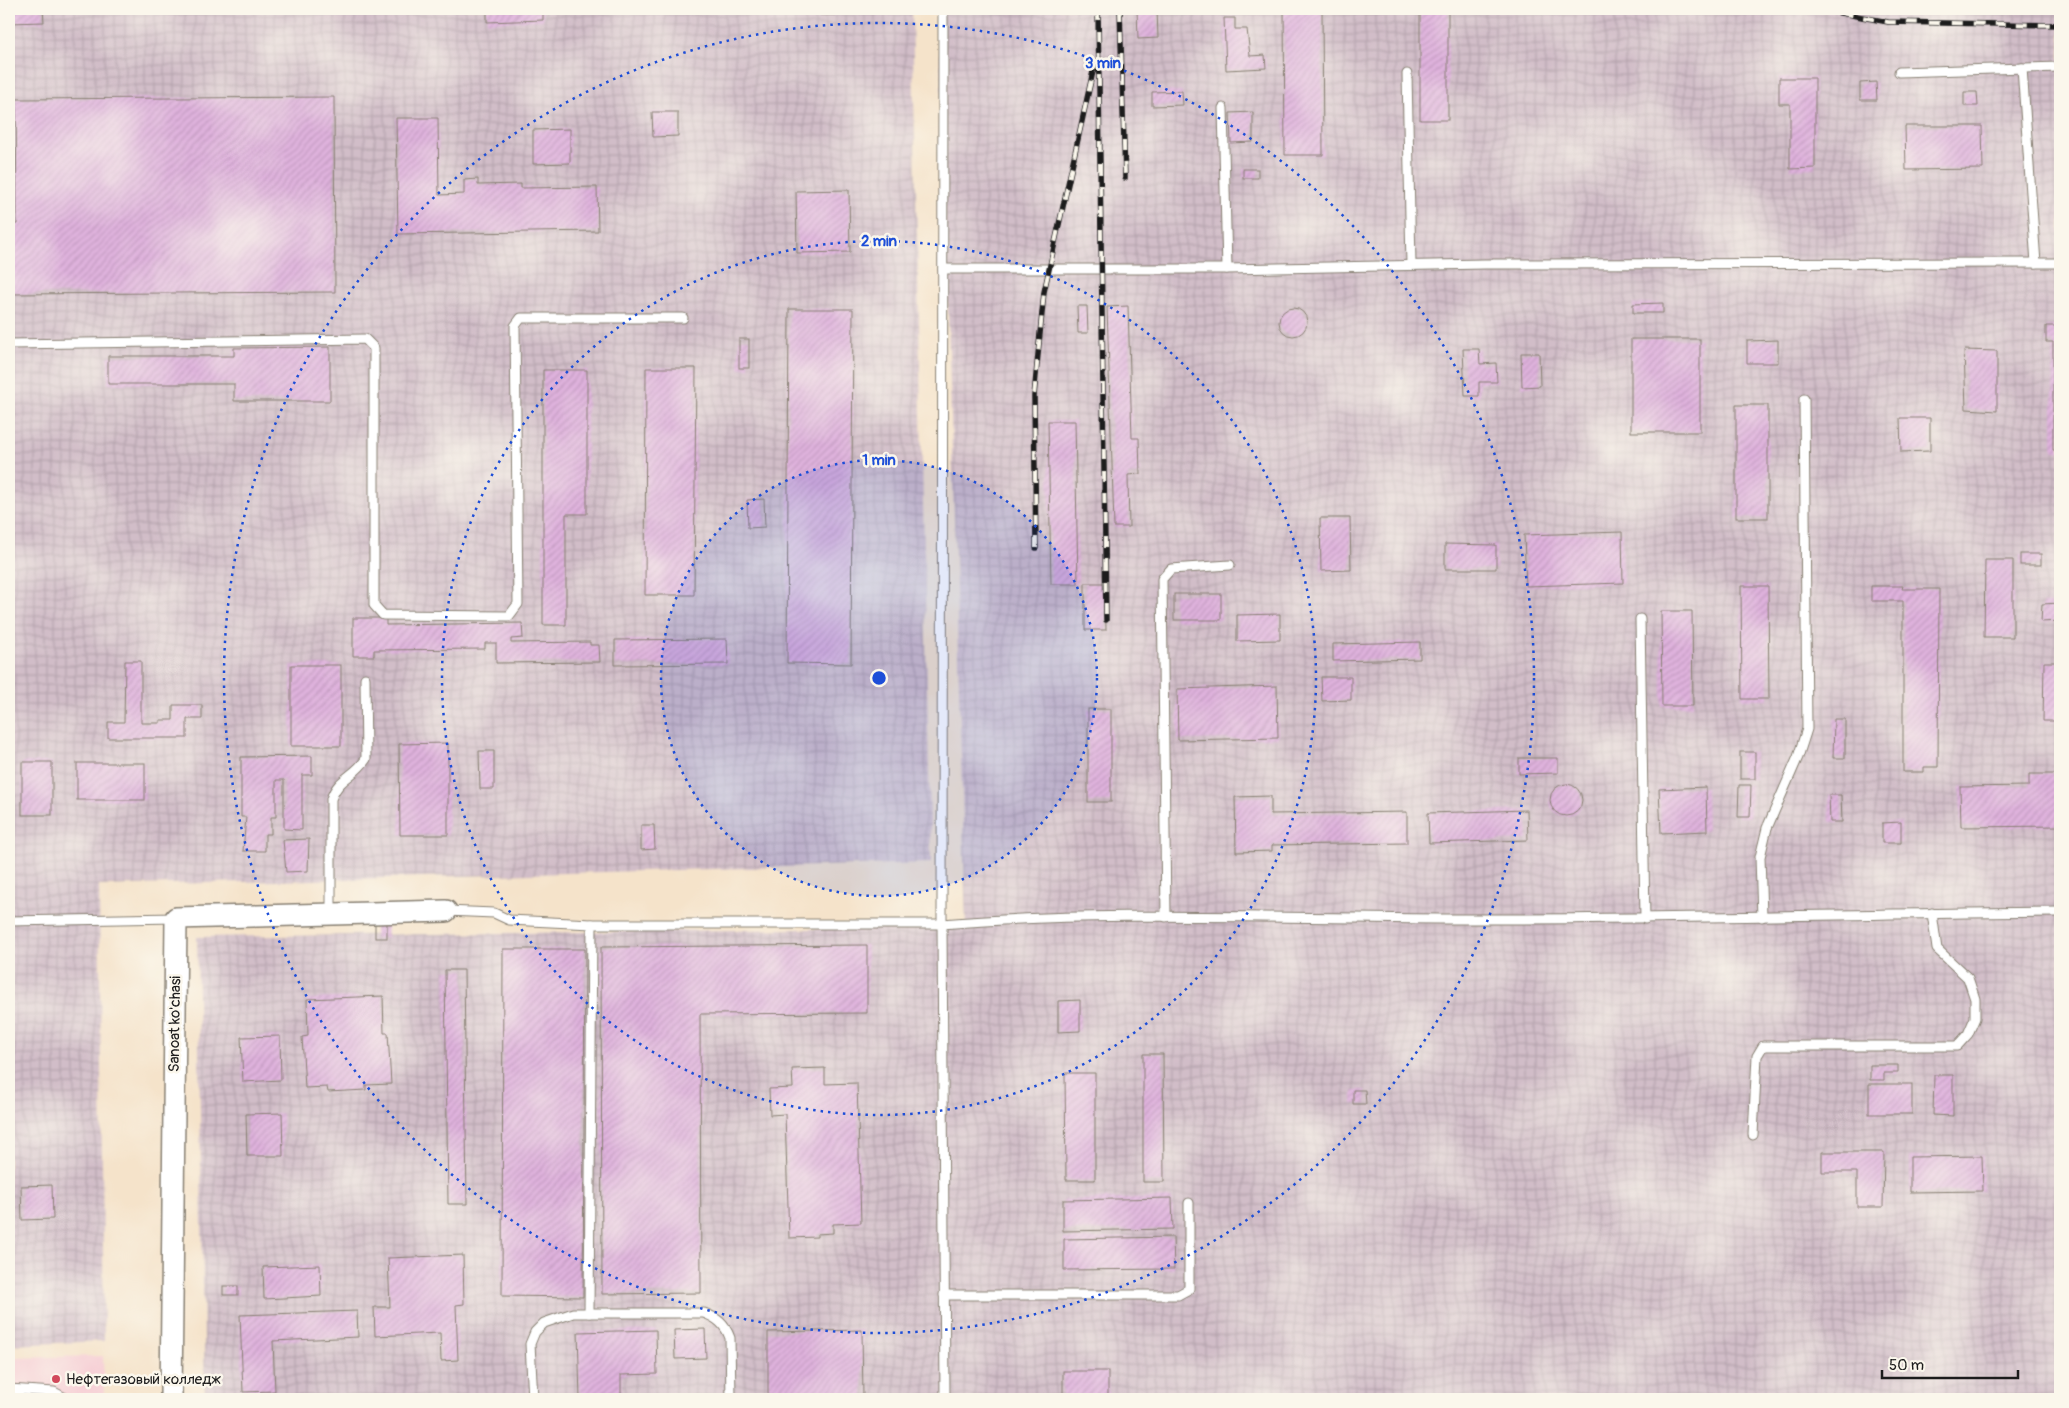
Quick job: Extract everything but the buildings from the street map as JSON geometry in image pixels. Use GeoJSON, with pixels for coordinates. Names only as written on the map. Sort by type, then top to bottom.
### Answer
{"type":"FeatureCollection","features":[{"type":"Feature","properties":{"kind":"street"},"geometry":{"type":"LineString","coordinates":[[176,918],[446,912]]}},
{"type":"Feature","properties":{"kind":"street","name":"Sanoat ko'chasi"},"geometry":{"type":"LineString","coordinates":[[171,1399],[176,918]]}},
{"type":"Feature","properties":{"kind":"lane"},"geometry":{"type":"LineString","coordinates":[[943,9],[942,924],[945,1399]]}},
{"type":"Feature","properties":{"kind":"lane"},"geometry":{"type":"LineString","coordinates":[[1899,72],[2060,67]]}},
{"type":"Feature","properties":{"kind":"lane"},"geometry":{"type":"LineString","coordinates":[[2022,68],[2036,263]]}},
{"type":"Feature","properties":{"kind":"lane"},"geometry":{"type":"LineString","coordinates":[[1407,74],[1411,265]]}},
{"type":"Feature","properties":{"kind":"lane"},"geometry":{"type":"LineString","coordinates":[[1223,108],[1227,269]]}},
{"type":"Feature","properties":{"kind":"lane"},"geometry":{"type":"LineString","coordinates":[[943,269],[1227,269],[1411,265],[2060,263]]}},
{"type":"Feature","properties":{"kind":"lane"},"geometry":{"type":"LineString","coordinates":[[9,344],[365,340],[374,348],[374,605],[383,614],[509,616],[518,604],[514,326],[521,318],[683,318]]}},
{"type":"Feature","properties":{"kind":"lane"},"geometry":{"type":"LineString","coordinates":[[1762,916],[1760,857],[1767,828],[1808,729],[1804,399]]}},
{"type":"Feature","properties":{"kind":"lane"},"geometry":{"type":"LineString","coordinates":[[1166,917],[1162,580],[1171,569],[1230,565]]}},
{"type":"Feature","properties":{"kind":"lane"},"geometry":{"type":"LineString","coordinates":[[1640,619],[1645,919]]}},
{"type":"Feature","properties":{"kind":"lane"},"geometry":{"type":"LineString","coordinates":[[331,914],[331,800],[335,788],[361,767],[366,759],[365,678]]}},
{"type":"Feature","properties":{"kind":"lane"},"geometry":{"type":"LineString","coordinates":[[446,912],[494,913],[509,920],[592,924],[942,924],[996,919],[1166,917],[1645,919],[2060,912]]}},
{"type":"Feature","properties":{"kind":"lane"},"geometry":{"type":"LineString","coordinates":[[1753,1135],[1757,1056],[1763,1046],[1957,1046],[1968,1034],[1975,1018],[1975,999],[1968,978],[1937,949],[1932,913]]}},
{"type":"Feature","properties":{"kind":"lane"},"geometry":{"type":"LineString","coordinates":[[9,921],[176,918]]}},
{"type":"Feature","properties":{"kind":"lane"},"geometry":{"type":"LineString","coordinates":[[589,1313],[592,924]]}},
{"type":"Feature","properties":{"kind":"lane"},"geometry":{"type":"LineString","coordinates":[[944,1295],[1178,1295],[1189,1289],[1189,1203]]}},
{"type":"Feature","properties":{"kind":"lane"},"geometry":{"type":"LineString","coordinates":[[533,1399],[530,1344],[535,1332],[544,1323],[573,1313],[704,1313],[716,1317],[727,1329],[730,1338],[731,1399]]}},
{"type":"Feature","properties":{"kind":"lane"},"geometry":{"type":"LineString","coordinates":[[9,1389],[54,1392],[66,1399]]}},
{"type":"Feature","properties":{"kind":"shaded area"},"geometry":{"type":"Polygon","coordinates":[[[9,9],[912,9],[931,863],[99,886],[104,1341],[9,1345],[9,9]]]}},
{"type":"Feature","properties":{"kind":"shaded area"},"geometry":{"type":"Polygon","coordinates":[[[939,9],[2060,9],[2060,1399],[205,1399],[197,937],[966,927],[939,9]]]}},
{"type":"Feature","properties":{"kind":"shaded area","name":"Нефтегазовый колледж"},"geometry":{"type":"Polygon","coordinates":[[[103,1356],[104,1399],[9,1399],[9,1358],[103,1356]]]}},
{"type":"Feature","properties":{"kind":"railway"},"geometry":{"type":"LineString","coordinates":[[1098,9],[1106,620]]}},
{"type":"Feature","properties":{"kind":"railway"},"geometry":{"type":"LineString","coordinates":[[1120,9],[1125,178]]}},
{"type":"Feature","properties":{"kind":"railway"},"geometry":{"type":"LineString","coordinates":[[1820,9],[1888,22],[2060,25]]}},
{"type":"Feature","properties":{"kind":"railway"},"geometry":{"type":"LineString","coordinates":[[1036,548],[1034,396],[1044,292],[1094,67]]}},
{"type":"Feature","properties":{"kind":"place","name":"Нефтегазовый колледж"},"geometry":{"type":"Point","coordinates":[56,1379]}}]}
